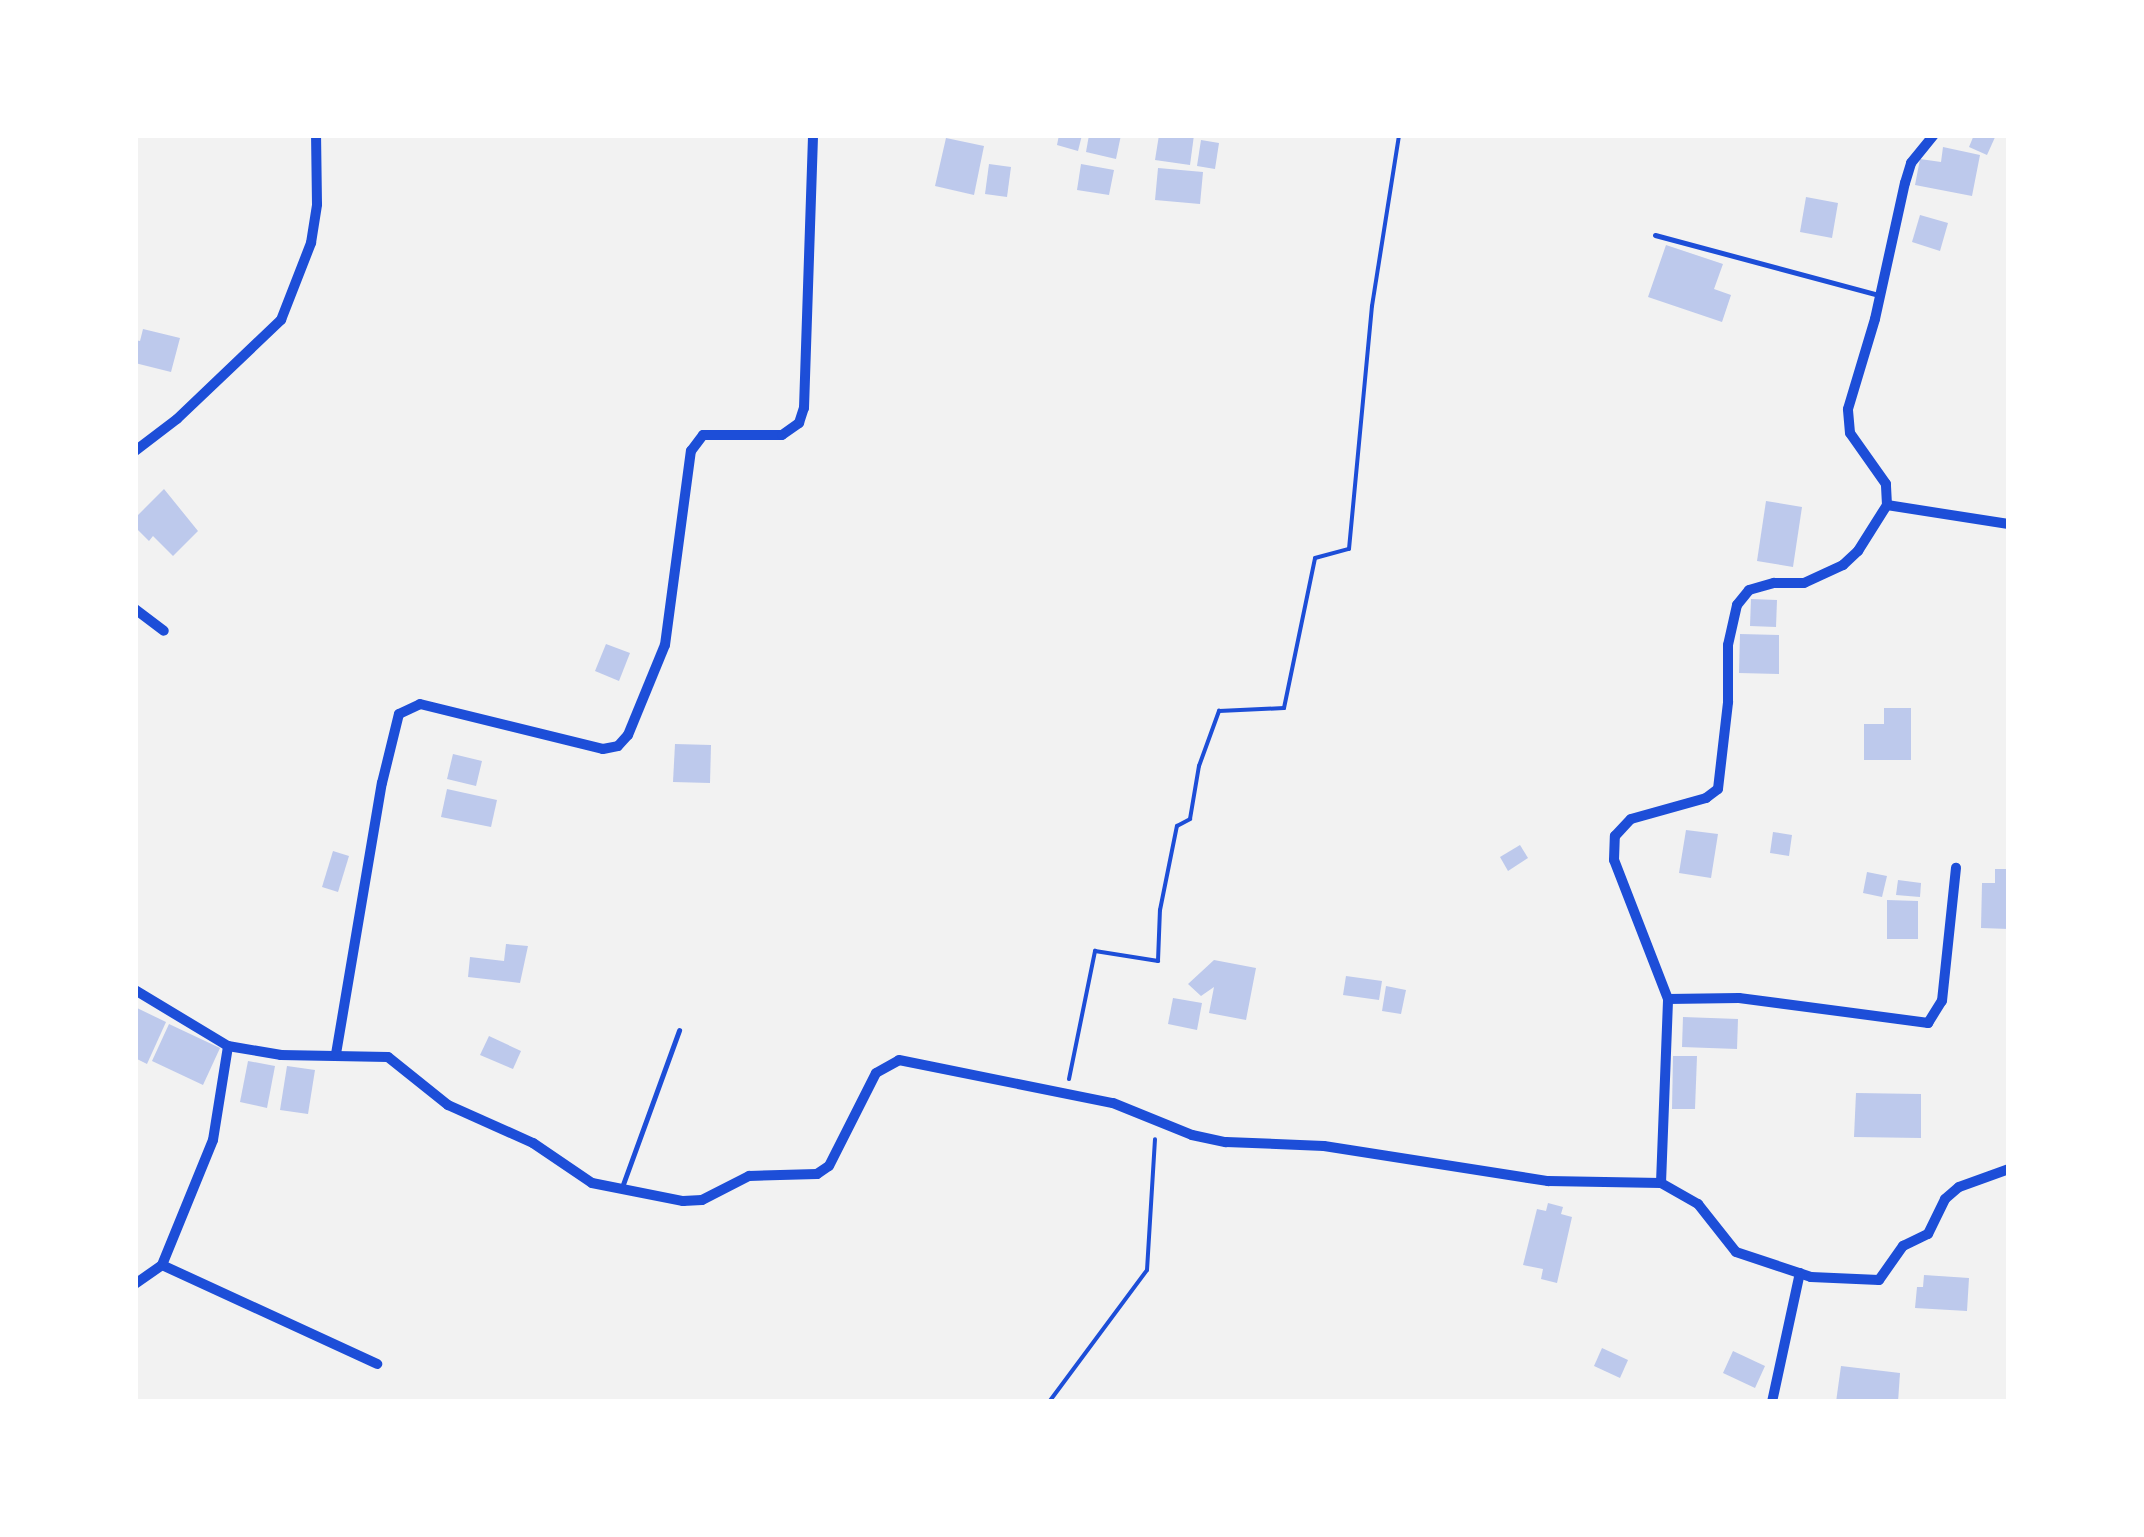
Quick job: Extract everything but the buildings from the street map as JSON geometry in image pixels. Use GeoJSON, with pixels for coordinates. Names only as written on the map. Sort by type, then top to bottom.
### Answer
{"type":"FeatureCollection","features":[{"type":"Feature","properties":{"kind":"street"},"geometry":{"type":"LineString","coordinates":[[135,450],[177,419],[282,320],[311,243],[317,204],[316,135]]}},
{"type":"Feature","properties":{"kind":"street"},"geometry":{"type":"LineString","coordinates":[[336,1054],[382,783],[399,714],[420,704],[603,748],[618,746],[628,736],[664,645],[691,451],[704,436],[782,435],[799,423],[804,408],[813,135]]}},
{"type":"Feature","properties":{"kind":"street"},"geometry":{"type":"LineString","coordinates":[[1660,1182],[1668,999],[1614,860],[1616,836],[1631,819],[1706,798],[1718,789],[1728,702],[1728,644],[1737,605],[1749,590],[1774,583],[1804,583],[1843,565],[1858,551],[1887,505],[1886,484],[1855,442],[1847,419],[1911,163],[1934,135]]}},
{"type":"Feature","properties":{"kind":"street"},"geometry":{"type":"LineString","coordinates":[[1887,505],[2009,524]]}},
{"type":"Feature","properties":{"kind":"street"},"geometry":{"type":"LineString","coordinates":[[135,609],[164,632]]}},
{"type":"Feature","properties":{"kind":"street"},"geometry":{"type":"LineString","coordinates":[[1668,999],[1740,998],[1928,1022],[1942,1001],[1956,868]]}},
{"type":"Feature","properties":{"kind":"street"},"geometry":{"type":"LineString","coordinates":[[135,990],[228,1046],[282,1055],[388,1056],[448,1104],[533,1143],[592,1183],[620,1191],[702,1200],[749,1176],[817,1174],[829,1166],[876,1073],[899,1060],[1068,1093],[1132,1110],[1153,1124],[1226,1142],[1324,1146],[1508,1177],[1660,1182],[1698,1204],[1736,1252],[1800,1274],[1879,1280],[1903,1246],[1928,1234],[1945,1199],[1959,1187],[2009,1169]]}},
{"type":"Feature","properties":{"kind":"street"},"geometry":{"type":"LineString","coordinates":[[135,1284],[162,1265],[213,1140],[228,1046]]}},
{"type":"Feature","properties":{"kind":"street"},"geometry":{"type":"LineString","coordinates":[[162,1265],[377,1364]]}},
{"type":"Feature","properties":{"kind":"street"},"geometry":{"type":"LineString","coordinates":[[1772,1402],[1800,1274]]}},
{"type":"Feature","properties":{"kind":"lane"},"geometry":{"type":"LineString","coordinates":[[1656,235],[1879,295]]}},
{"type":"Feature","properties":{"kind":"lane"},"geometry":{"type":"LineString","coordinates":[[620,1191],[679,1030]]}},
{"type":"Feature","properties":{"kind":"path"},"geometry":{"type":"LineString","coordinates":[[1068,1093],[1096,951],[1158,961],[1160,910],[1177,826],[1190,818],[1199,766],[1220,711],[1284,708],[1314,558],[1349,550],[1372,306],[1400,135]]}},
{"type":"Feature","properties":{"kind":"path"},"geometry":{"type":"LineString","coordinates":[[1050,1402],[1147,1270],[1153,1124]]}}]}
